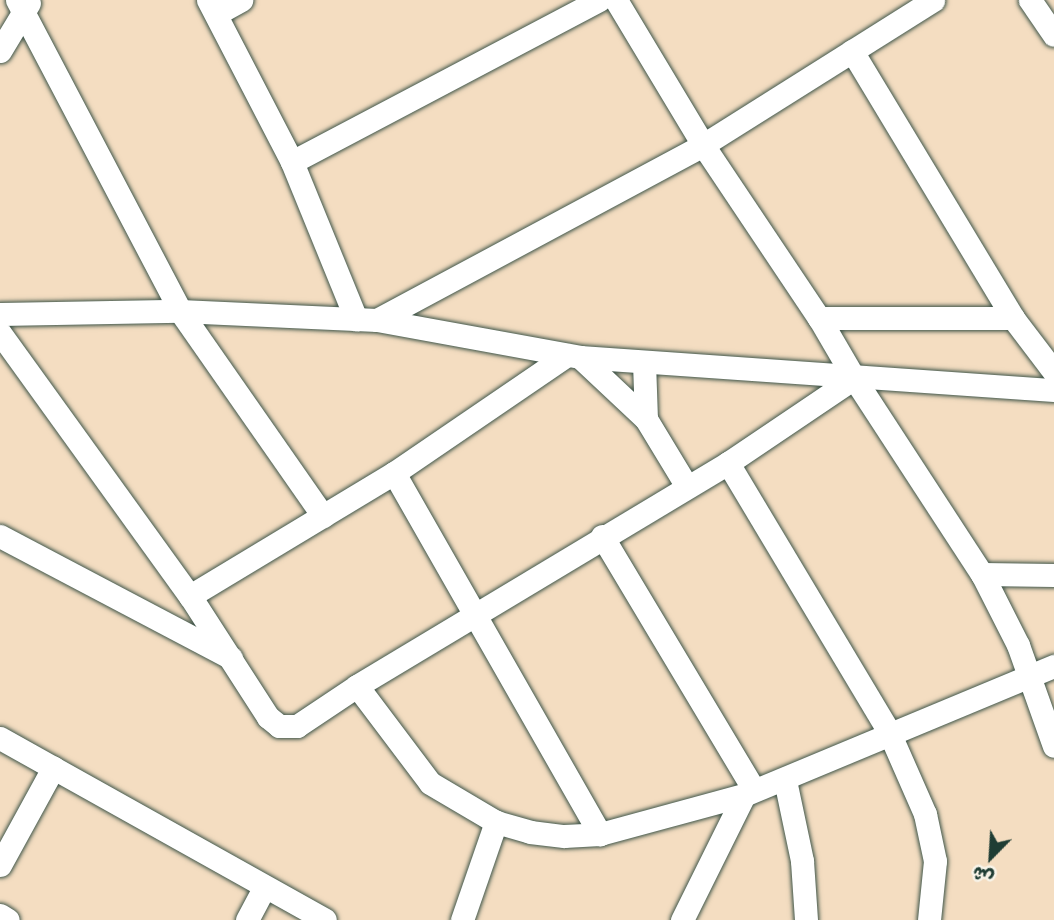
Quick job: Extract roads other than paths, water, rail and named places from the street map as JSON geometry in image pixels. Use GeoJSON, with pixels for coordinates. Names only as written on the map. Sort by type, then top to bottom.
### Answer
{"type":"FeatureCollection","features":[{"type":"Feature","properties":{"kind":"street"},"geometry":{"type":"LineString","coordinates":[[241,0],[212,7],[292,162],[367,320]]}},
{"type":"Feature","properties":{"kind":"street"},"geometry":{"type":"LineString","coordinates":[[292,162],[599,0]]}},
{"type":"Feature","properties":{"kind":"street"},"geometry":{"type":"LineString","coordinates":[[616,0],[703,145],[819,317],[854,378],[982,574],[1005,615],[1030,675],[1054,746]]}},
{"type":"Feature","properties":{"kind":"street"},"geometry":{"type":"LineString","coordinates":[[367,320],[703,145],[933,0]]}},
{"type":"Feature","properties":{"kind":"street"},"geometry":{"type":"LineString","coordinates":[[1030,0],[1054,35]]}},
{"type":"Feature","properties":{"kind":"street"},"geometry":{"type":"LineString","coordinates":[[0,51],[24,4]]}},
{"type":"Feature","properties":{"kind":"street"},"geometry":{"type":"LineString","coordinates":[[24,4],[180,311],[323,516]]}},
{"type":"Feature","properties":{"kind":"street"},"geometry":{"type":"LineString","coordinates":[[852,51],[1013,318],[1054,372]]}},
{"type":"Feature","properties":{"kind":"street"},"geometry":{"type":"LineString","coordinates":[[0,314],[180,311],[367,320],[573,356],[854,378],[1054,390]]}},
{"type":"Feature","properties":{"kind":"street"},"geometry":{"type":"LineString","coordinates":[[819,317],[1013,318]]}},
{"type":"Feature","properties":{"kind":"street"},"geometry":{"type":"LineString","coordinates":[[0,333],[190,596],[268,718],[279,726],[297,726],[686,485],[728,463],[854,378]]}},
{"type":"Feature","properties":{"kind":"street"},"geometry":{"type":"LineString","coordinates":[[573,356],[646,419],[686,485]]}},
{"type":"Feature","properties":{"kind":"street"},"geometry":{"type":"LineString","coordinates":[[190,596],[394,473],[573,356]]}},
{"type":"Feature","properties":{"kind":"street"},"geometry":{"type":"LineString","coordinates":[[644,362],[646,419]]}},
{"type":"Feature","properties":{"kind":"street"},"geometry":{"type":"LineString","coordinates":[[728,463],[889,732],[925,814],[932,840],[935,861],[929,920]]}},
{"type":"Feature","properties":{"kind":"street"},"geometry":{"type":"LineString","coordinates":[[394,473],[600,834]]}},
{"type":"Feature","properties":{"kind":"street"},"geometry":{"type":"LineString","coordinates":[[0,536],[233,660]]}},
{"type":"Feature","properties":{"kind":"street"},"geometry":{"type":"LineString","coordinates":[[602,537],[749,792]]}},
{"type":"Feature","properties":{"kind":"street"},"geometry":{"type":"LineString","coordinates":[[982,574],[1054,575]]}},
{"type":"Feature","properties":{"kind":"street"},"geometry":{"type":"LineString","coordinates":[[358,686],[430,783],[496,822],[530,832],[564,836],[600,834],[785,780],[889,732],[1054,666]]}},
{"type":"Feature","properties":{"kind":"street"},"geometry":{"type":"LineString","coordinates":[[0,738],[325,920]]}},
{"type":"Feature","properties":{"kind":"street"},"geometry":{"type":"LineString","coordinates":[[0,865],[53,768]]}},
{"type":"Feature","properties":{"kind":"street"},"geometry":{"type":"LineString","coordinates":[[785,780],[802,861],[806,920]]}},
{"type":"Feature","properties":{"kind":"street"},"geometry":{"type":"LineString","coordinates":[[684,919],[749,792]]}},
{"type":"Feature","properties":{"kind":"street"},"geometry":{"type":"LineString","coordinates":[[462,920],[496,822]]}},
{"type":"Feature","properties":{"kind":"street"},"geometry":{"type":"LineString","coordinates":[[247,920],[264,888]]}},
{"type":"Feature","properties":{"kind":"street"},"geometry":{"type":"LineString","coordinates":[[0,915],[8,920]]}}]}
